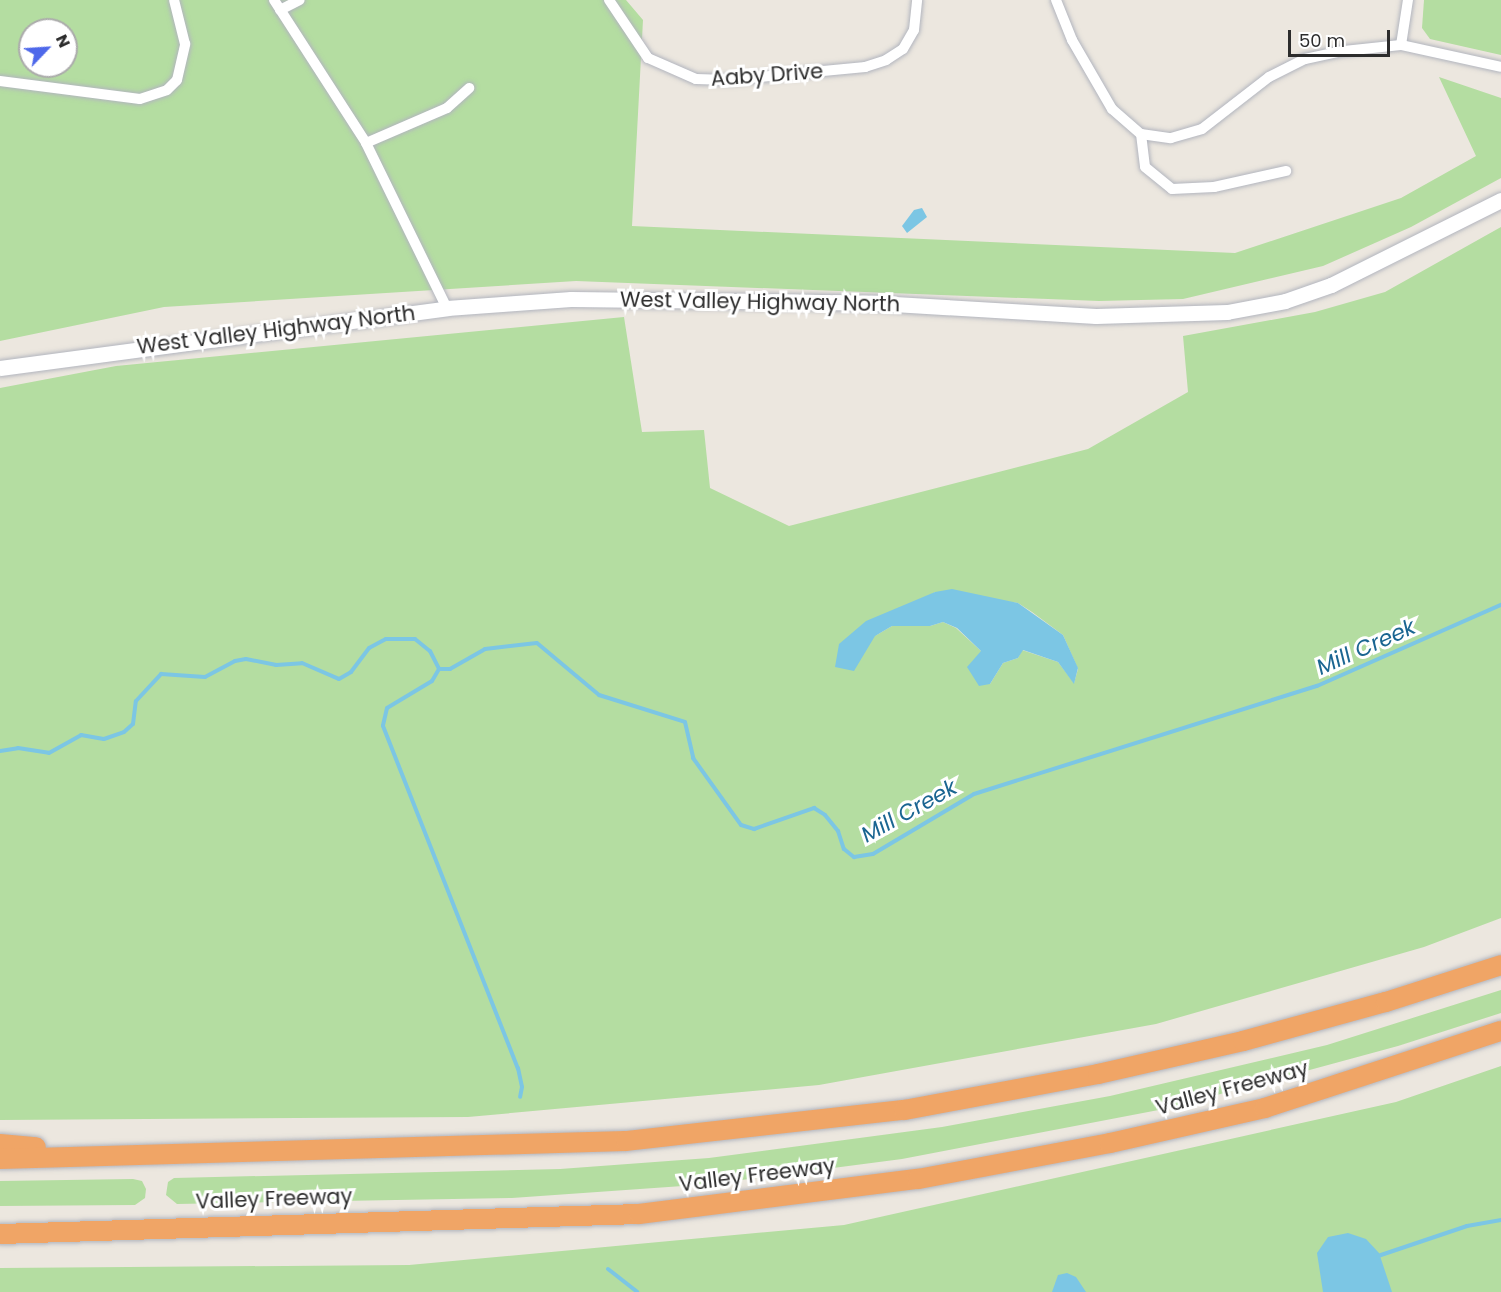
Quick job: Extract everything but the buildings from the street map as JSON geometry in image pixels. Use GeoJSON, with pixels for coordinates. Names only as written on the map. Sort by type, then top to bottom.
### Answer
{"type":"FeatureCollection","features":[{"type":"Feature","properties":{"kind":"highway","name":"Valley Freeway"},"geometry":{"type":"LineString","coordinates":[[0,1159],[626,1141],[904,1110],[1098,1074],[1243,1041],[1386,1002],[1501,965]]}},
{"type":"Feature","properties":{"kind":"highway","name":"Valley Freeway"},"geometry":{"type":"LineString","coordinates":[[6,1234],[639,1214],[918,1179],[1110,1143],[1265,1108],[1501,1031]]}},
{"type":"Feature","properties":{"kind":"highway"},"geometry":{"type":"LineString","coordinates":[[0,1144],[155,1155]]}},
{"type":"Feature","properties":{"kind":"main road","name":"West Valley Highway North"},"geometry":{"type":"LineString","coordinates":[[0,368],[447,308],[571,299],[877,303],[1096,316],[1227,312],[1285,301],[1331,285],[1501,200]]}},
{"type":"Feature","properties":{"kind":"street"},"geometry":{"type":"LineString","coordinates":[[0,81],[140,99],[167,90],[177,80],[185,44],[174,0]]}},
{"type":"Feature","properties":{"kind":"street"},"geometry":{"type":"LineString","coordinates":[[274,0],[366,143],[447,308]]}},
{"type":"Feature","properties":{"kind":"street"},"geometry":{"type":"LineString","coordinates":[[280,10],[300,0]]}},
{"type":"Feature","properties":{"kind":"street","name":"Aaby Drive"},"geometry":{"type":"LineString","coordinates":[[609,0],[648,58],[696,79],[728,80],[865,67],[886,60],[903,49],[914,30],[917,0]]}},
{"type":"Feature","properties":{"kind":"street"},"geometry":{"type":"LineString","coordinates":[[1056,0],[1072,40],[1112,110],[1141,134],[1171,138],[1202,129],[1269,77],[1305,60],[1344,51],[1401,45],[1501,67]]}},
{"type":"Feature","properties":{"kind":"street"},"geometry":{"type":"LineString","coordinates":[[1401,45],[1408,0]]}},
{"type":"Feature","properties":{"kind":"street"},"geometry":{"type":"LineString","coordinates":[[366,143],[447,108],[469,88]]}},
{"type":"Feature","properties":{"kind":"street"},"geometry":{"type":"LineString","coordinates":[[1141,134],[1145,167],[1172,189],[1214,187],[1286,171]]}},
{"type":"Feature","properties":{"kind":"green space"},"geometry":{"type":"Polygon","coordinates":[[[0,0],[626,0],[643,20],[632,226],[1235,253],[1401,198],[1476,156],[1439,77],[1501,98],[1501,178],[1411,227],[1323,266],[1183,299],[1099,301],[576,281],[164,307],[0,341],[0,0]]]}},
{"type":"Feature","properties":{"kind":"green space"},"geometry":{"type":"Polygon","coordinates":[[[1424,0],[1501,0],[1501,55],[1430,39],[1422,28],[1424,0]]]}},
{"type":"Feature","properties":{"kind":"green space"},"geometry":{"type":"Polygon","coordinates":[[[1501,227],[1501,918],[1424,947],[1156,1024],[819,1085],[468,1117],[0,1120],[0,388],[116,366],[624,317],[642,432],[704,430],[710,488],[789,526],[1088,449],[1188,392],[1183,336],[1315,312],[1385,292],[1501,227]],[[935,592],[875,636],[892,626],[930,626],[943,622],[956,628],[981,651],[990,684],[1003,663],[1018,658],[1022,650],[1058,662],[1074,683],[1078,669],[1063,635],[1018,603],[935,592]]]}},
{"type":"Feature","properties":{"kind":"green space"},"geometry":{"type":"Polygon","coordinates":[[[1501,990],[1501,1013],[1398,1046],[1169,1108],[902,1159],[711,1184],[512,1198],[177,1204],[166,1195],[168,1182],[174,1178],[560,1169],[709,1158],[942,1127],[1110,1096],[1327,1045],[1501,990]]]}},
{"type":"Feature","properties":{"kind":"green space"},"geometry":{"type":"Polygon","coordinates":[[[1501,1066],[1501,1292],[0,1292],[0,1268],[409,1265],[844,1225],[1396,1102],[1501,1066]]]}},
{"type":"Feature","properties":{"kind":"green space"},"geometry":{"type":"Polygon","coordinates":[[[133,1179],[142,1181],[146,1189],[145,1198],[135,1205],[0,1206],[0,1181],[133,1179]]]}},
{"type":"Feature","properties":{"kind":"water"},"geometry":{"type":"Polygon","coordinates":[[[922,208],[927,217],[907,233],[902,226],[914,210],[922,208]]]}},
{"type":"Feature","properties":{"kind":"water"},"geometry":{"type":"Polygon","coordinates":[[[952,589],[1018,603],[1063,635],[1078,668],[1074,684],[1058,662],[1023,650],[1018,658],[1003,663],[990,684],[979,686],[967,667],[981,651],[957,628],[943,622],[930,626],[892,626],[875,636],[854,671],[835,667],[839,644],[866,621],[935,592],[952,589]]]}},
{"type":"Feature","properties":{"kind":"water"},"geometry":{"type":"Polygon","coordinates":[[[1348,1233],[1366,1239],[1379,1253],[1392,1292],[1323,1292],[1317,1253],[1328,1237],[1348,1233]]]}},
{"type":"Feature","properties":{"kind":"water"},"geometry":{"type":"Polygon","coordinates":[[[1067,1273],[1076,1277],[1086,1292],[1052,1292],[1058,1275],[1067,1273]]]}},
{"type":"Feature","properties":{"kind":"waterway","name":"Mill Creek"},"geometry":{"type":"LineString","coordinates":[[0,751],[18,748],[49,753],[81,735],[104,739],[124,732],[133,724],[136,701],[161,674],[205,677],[235,661],[246,659],[276,665],[302,663],[339,679],[351,672],[369,648],[386,639],[415,639],[430,651],[439,669],[450,669],[485,649],[537,643],[599,695],[685,722],[693,758],[741,825],[754,829],[814,808],[825,815],[838,831],[844,849],[854,857],[873,854],[974,794],[1317,686],[1501,605]]}},
{"type":"Feature","properties":{"kind":"waterway"},"geometry":{"type":"LineString","coordinates":[[439,669],[432,681],[387,708],[383,726],[518,1068],[522,1087],[520,1097]]}},
{"type":"Feature","properties":{"kind":"waterway"},"geometry":{"type":"LineString","coordinates":[[1378,1256],[1467,1226],[1501,1220]]}},
{"type":"Feature","properties":{"kind":"waterway"},"geometry":{"type":"LineString","coordinates":[[608,1269],[637,1292]]}}]}
